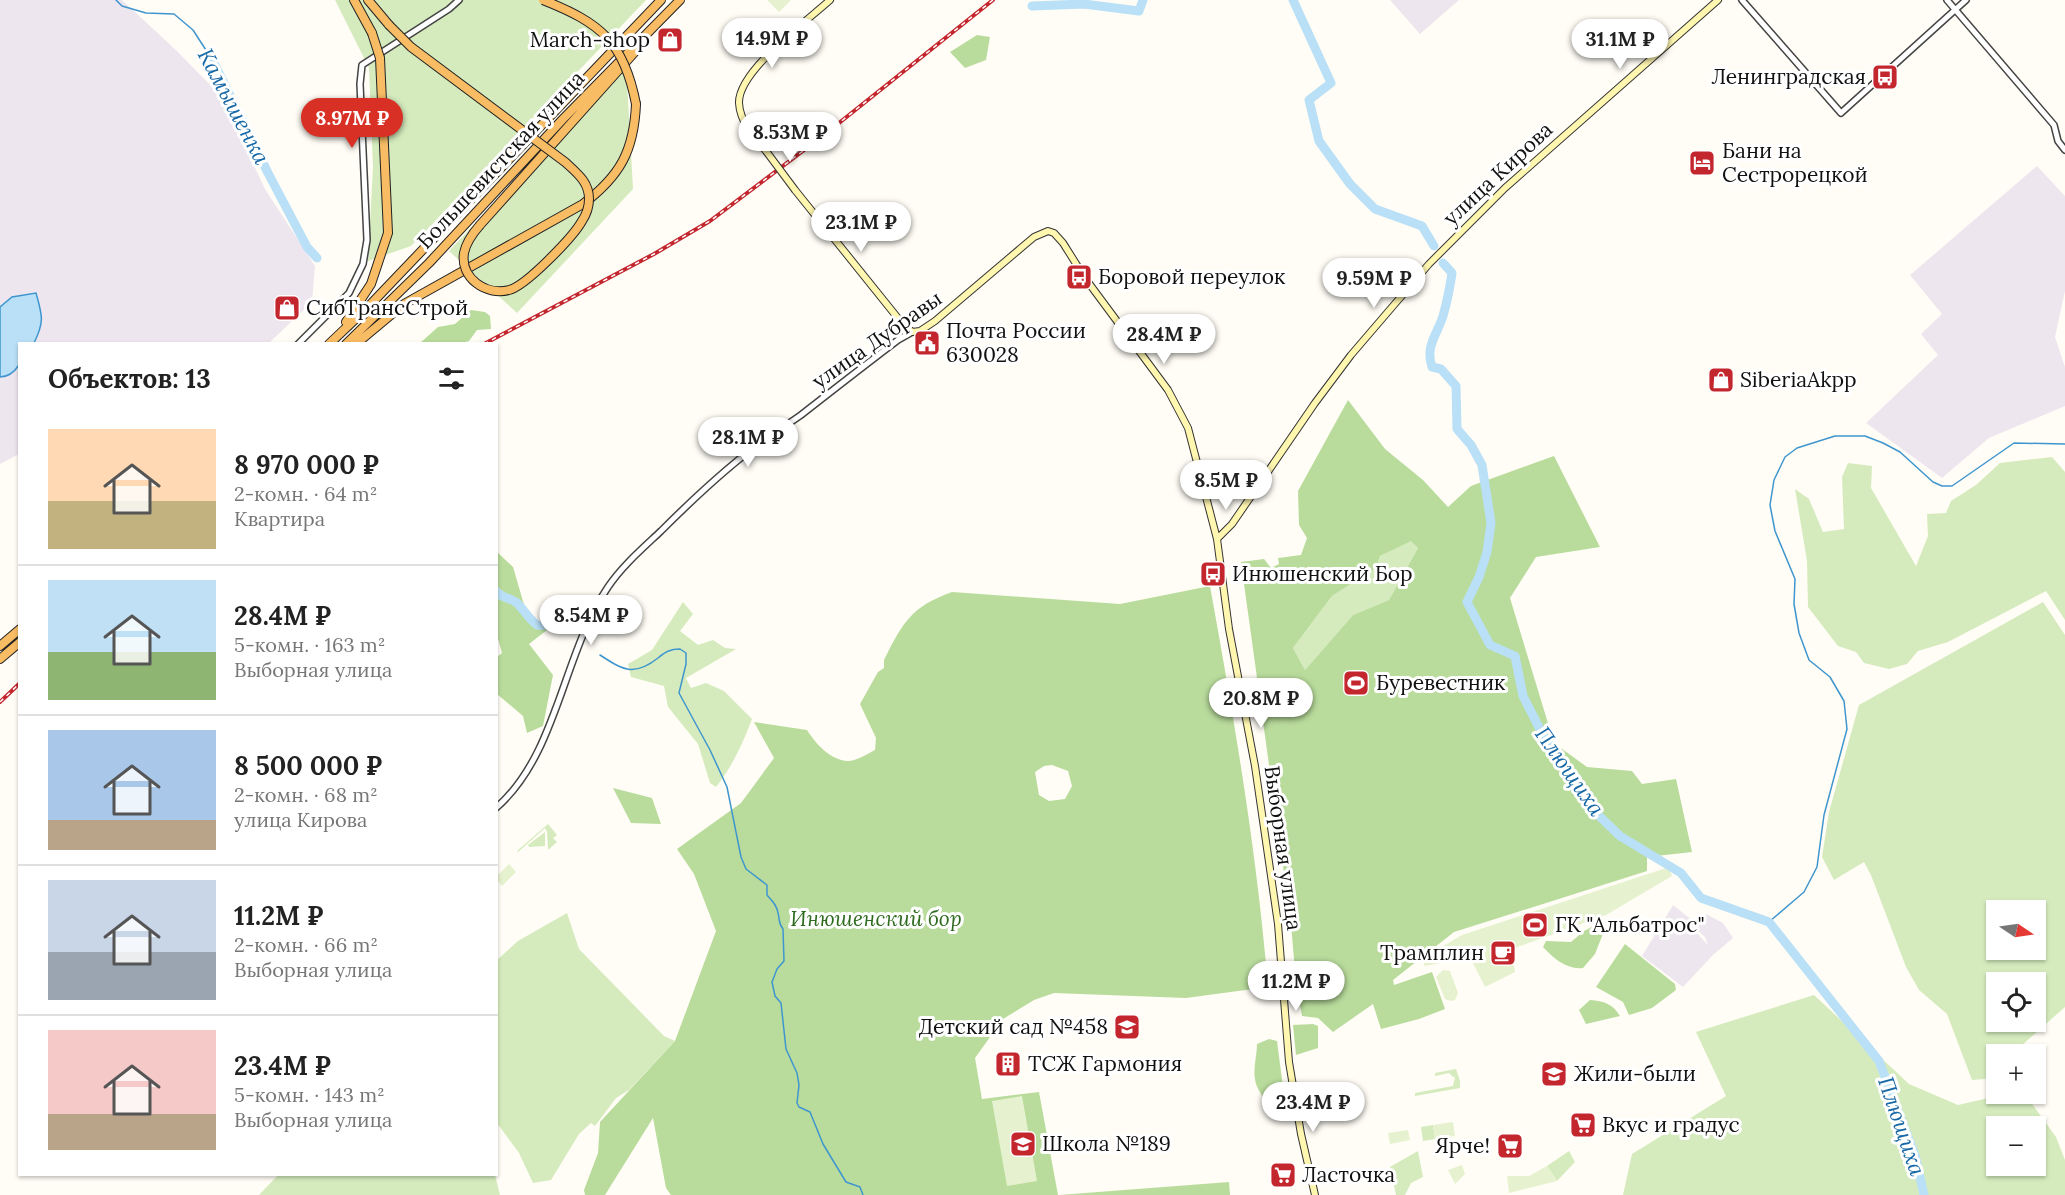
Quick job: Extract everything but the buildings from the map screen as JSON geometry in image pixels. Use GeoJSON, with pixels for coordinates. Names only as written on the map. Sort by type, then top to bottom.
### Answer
{"type":"FeatureCollection","features":[{"type":"Feature","properties":{"kind":"highway"},"geometry":{"type":"LineString","coordinates":[[330,342],[353,314],[371,284],[388,233],[380,58],[372,33],[354,0]]}},
{"type":"Feature","properties":{"kind":"highway"},"geometry":{"type":"LineString","coordinates":[[368,0],[389,25],[420,54],[565,162],[579,175],[587,189],[588,206],[582,223],[525,283],[509,290],[491,290],[471,279],[466,270],[464,260],[466,245],[480,225],[680,0]]}},
{"type":"Feature","properties":{"kind":"highway"},"geometry":{"type":"LineString","coordinates":[[358,342],[404,304],[583,204],[602,190],[618,170],[635,127],[636,104],[625,62],[612,43],[591,24],[543,0]]}},
{"type":"Feature","properties":{"kind":"highway","name":"Большевистская улица"},"geometry":{"type":"LineString","coordinates":[[330,342],[369,306],[661,0]]}},
{"type":"Feature","properties":{"kind":"highway","name":"Большевистская улица"},"geometry":{"type":"LineString","coordinates":[[348,342],[429,263],[563,119],[680,0]]}},
{"type":"Feature","properties":{"kind":"highway"},"geometry":{"type":"LineString","coordinates":[[0,646],[18,630]]}},
{"type":"Feature","properties":{"kind":"highway"},"geometry":{"type":"LineString","coordinates":[[0,659],[18,644]]}},
{"type":"Feature","properties":{"kind":"main road"},"geometry":{"type":"LineString","coordinates":[[830,0],[754,69],[742,89],[739,104],[751,134],[901,322],[912,332]]}},
{"type":"Feature","properties":{"kind":"main road","name":"улица Кирова"},"geometry":{"type":"LineString","coordinates":[[1217,538],[1232,524],[1315,403],[1429,264],[1539,158],[1718,0]]}},
{"type":"Feature","properties":{"kind":"main road","name":"улица Дубравы"},"geometry":{"type":"LineString","coordinates":[[912,332],[920,331],[935,321],[1034,237],[1048,231]]}},
{"type":"Feature","properties":{"kind":"main road","name":"Выборная улица"},"geometry":{"type":"LineString","coordinates":[[1048,231],[1054,233],[1063,243],[1085,278],[1168,390],[1188,428],[1217,538],[1229,629],[1253,756],[1278,924],[1290,1072],[1315,1195]]}},
{"type":"Feature","properties":{"kind":"street"},"geometry":{"type":"LineString","coordinates":[[300,342],[343,300],[363,264],[367,240],[360,84],[362,65],[449,9],[459,0]]}},
{"type":"Feature","properties":{"kind":"street"},"geometry":{"type":"LineString","coordinates":[[1742,0],[1840,113],[1966,0]]}},
{"type":"Feature","properties":{"kind":"street"},"geometry":{"type":"LineString","coordinates":[[1947,0],[2054,125],[2058,141],[2065,150]]}},
{"type":"Feature","properties":{"kind":"street","name":"улица Дубравы"},"geometry":{"type":"LineString","coordinates":[[498,806],[517,788],[530,769],[591,614],[622,569],[709,485],[766,438],[912,332]]}},
{"type":"Feature","properties":{"kind":"shaded area"},"geometry":{"type":"Polygon","coordinates":[[[0,0],[122,0],[221,96],[265,189],[315,266],[312,302],[270,342],[18,342],[18,455],[0,464],[0,0]]]}},
{"type":"Feature","properties":{"kind":"shaded area"},"geometry":{"type":"Polygon","coordinates":[[[1390,0],[1459,0],[1420,34],[1390,0]]]}},
{"type":"Feature","properties":{"kind":"shaded area"},"geometry":{"type":"Polygon","coordinates":[[[2037,166],[2065,196],[2065,291],[2055,337],[2065,367],[2065,406],[1989,438],[1942,478],[1866,423],[1938,355],[1921,334],[1942,314],[1910,275],[2037,166]]]}},
{"type":"Feature","properties":{"kind":"shaded area"},"geometry":{"type":"Polygon","coordinates":[[[1673,905],[1697,924],[1693,929],[1708,945],[1705,937],[1695,928],[1706,914],[1723,923],[1733,938],[1713,955],[1683,987],[1642,956],[1673,905]]]}},
{"type":"Feature","properties":{"kind":"green space"},"geometry":{"type":"Polygon","coordinates":[[[335,0],[646,0],[423,234],[417,237],[419,238],[411,246],[368,261],[373,167],[369,68],[335,0]]]}},
{"type":"Feature","properties":{"kind":"green space"},"geometry":{"type":"Polygon","coordinates":[[[767,0],[791,0],[779,12],[767,0]]]}},
{"type":"Feature","properties":{"kind":"green space"},"geometry":{"type":"Polygon","coordinates":[[[977,35],[990,37],[986,60],[965,68],[950,52],[977,35]]]}},
{"type":"Feature","properties":{"kind":"green space"},"geometry":{"type":"Polygon","coordinates":[[[626,64],[633,189],[517,313],[449,251],[626,64]]]}},
{"type":"Feature","properties":{"kind":"green space"},"geometry":{"type":"Polygon","coordinates":[[[471,310],[485,312],[490,316],[491,329],[477,330],[469,341],[465,342],[421,342],[438,327],[455,324],[471,310]]]}},
{"type":"Feature","properties":{"kind":"green space","name":"Инюшенский бор"},"geometry":{"type":"Polygon","coordinates":[[[1348,400],[1385,449],[1423,480],[1448,507],[1471,486],[1554,456],[1600,547],[1536,557],[1510,598],[1554,743],[1587,767],[1632,771],[1642,784],[1676,779],[1692,852],[1647,857],[1647,871],[1454,932],[1393,980],[1394,985],[1432,972],[1445,1009],[1381,1029],[1373,1004],[1333,1032],[1318,1018],[1302,1016],[1296,983],[1291,924],[1241,562],[1264,559],[1271,568],[1279,564],[1278,558],[1301,555],[1307,538],[1299,525],[1298,491],[1348,400]],[[1411,541],[1380,556],[1376,568],[1332,596],[1293,648],[1305,670],[1353,615],[1389,600],[1418,548],[1411,541]]]}},
{"type":"Feature","properties":{"kind":"green space"},"geometry":{"type":"Polygon","coordinates":[[[2052,457],[2065,472],[2065,620],[2046,591],[1948,642],[1918,651],[1907,664],[1889,669],[1864,663],[1856,652],[1838,646],[1808,607],[1807,561],[1795,489],[1809,499],[1823,532],[1844,529],[1842,477],[1848,463],[1872,466],[1871,488],[1916,566],[1928,536],[1927,514],[1946,513],[1951,501],[1976,485],[2000,463],[2052,457]]]}},
{"type":"Feature","properties":{"kind":"green space"},"geometry":{"type":"Polygon","coordinates":[[[1411,540],[1418,548],[1389,600],[1353,615],[1305,670],[1293,648],[1332,596],[1376,568],[1380,556],[1411,540]]]}},
{"type":"Feature","properties":{"kind":"green space"},"geometry":{"type":"Polygon","coordinates":[[[498,553],[513,567],[525,608],[547,630],[529,644],[553,675],[543,726],[527,733],[523,716],[498,695],[498,656],[502,653],[498,639],[498,553]]]}},
{"type":"Feature","properties":{"kind":"green space","name":"Инюшенский бор"},"geometry":{"type":"Polygon","coordinates":[[[1210,586],[1251,836],[1268,987],[1186,998],[1054,993],[1034,1000],[1003,1019],[975,1058],[982,1099],[1039,1092],[1058,1195],[671,1195],[666,1188],[653,1118],[605,1195],[585,1195],[584,1190],[598,1153],[600,1122],[675,1041],[716,931],[694,874],[677,849],[741,803],[774,758],[754,722],[807,730],[819,746],[835,758],[855,760],[875,750],[876,738],[860,704],[878,672],[884,668],[884,660],[903,626],[917,610],[927,604],[952,592],[1120,604],[1210,586]],[[1052,765],[1044,766],[1035,772],[1039,795],[1049,801],[1065,799],[1072,786],[1068,771],[1052,765]]]}},
{"type":"Feature","properties":{"kind":"green space"},"geometry":{"type":"Polygon","coordinates":[[[683,602],[693,614],[680,631],[698,645],[713,640],[725,648],[736,649],[686,678],[691,688],[706,683],[724,691],[752,719],[737,754],[716,787],[710,783],[698,744],[668,707],[664,686],[631,677],[628,664],[652,650],[683,602]]]}},
{"type":"Feature","properties":{"kind":"green space"},"geometry":{"type":"Polygon","coordinates":[[[2043,602],[2065,635],[2065,1007],[2046,1024],[2046,972],[1986,972],[1986,1032],[2037,1032],[2023,1044],[1986,1044],[1985,1079],[1972,1080],[1947,1014],[1919,990],[1906,967],[1864,862],[1834,880],[1822,857],[1829,812],[1859,705],[2043,602]]]}},
{"type":"Feature","properties":{"kind":"green space"},"geometry":{"type":"Polygon","coordinates":[[[1279,689],[1287,693],[1290,700],[1291,708],[1287,717],[1279,714],[1272,694],[1279,689]]]}},
{"type":"Feature","properties":{"kind":"green space"},"geometry":{"type":"Polygon","coordinates":[[[613,788],[652,798],[661,824],[631,823],[613,788]]]}},
{"type":"Feature","properties":{"kind":"green space"},"geometry":{"type":"Polygon","coordinates":[[[548,824],[557,835],[553,838],[557,842],[548,850],[545,828],[517,851],[548,824]]]}},
{"type":"Feature","properties":{"kind":"green space"},"geometry":{"type":"Polygon","coordinates":[[[545,832],[545,846],[529,847],[528,845],[545,832]]]}},
{"type":"Feature","properties":{"kind":"green space"},"geometry":{"type":"Polygon","coordinates":[[[509,864],[516,872],[502,886],[498,881],[498,875],[509,864]]]}},
{"type":"Feature","properties":{"kind":"green space","name":"ГК \"Альбатрос\""},"geometry":{"type":"Polygon","coordinates":[[[1669,867],[1672,876],[1606,915],[1512,949],[1515,972],[1485,987],[1470,957],[1425,966],[1421,959],[1462,935],[1669,867]]]}},
{"type":"Feature","properties":{"kind":"green space"},"geometry":{"type":"Polygon","coordinates":[[[567,913],[579,949],[664,1036],[675,1041],[629,1090],[616,1098],[595,1126],[591,1123],[579,1134],[551,1180],[533,1183],[519,1153],[498,1124],[498,959],[518,941],[567,913]]]}},
{"type":"Feature","properties":{"kind":"green space"},"geometry":{"type":"Polygon","coordinates":[[[1600,923],[1606,926],[1595,954],[1583,968],[1566,965],[1543,947],[1546,941],[1571,942],[1584,931],[1600,923]]]}},
{"type":"Feature","properties":{"kind":"green space"},"geometry":{"type":"Polygon","coordinates":[[[1625,944],[1675,984],[1676,990],[1652,1008],[1629,1015],[1623,1002],[1596,987],[1625,944]]]}},
{"type":"Feature","properties":{"kind":"green space"},"geometry":{"type":"Polygon","coordinates":[[[1443,970],[1450,971],[1458,993],[1455,1000],[1445,999],[1436,977],[1443,970]]]}},
{"type":"Feature","properties":{"kind":"green space"},"geometry":{"type":"Polygon","coordinates":[[[1814,995],[1909,1084],[1958,1105],[1986,1099],[1986,1104],[2032,1104],[2041,1116],[1986,1116],[1986,1176],[2046,1176],[2046,1123],[2056,1137],[2065,1160],[2065,1195],[1623,1195],[1632,1154],[1726,1096],[1696,1032],[1814,995]]]}},
{"type":"Feature","properties":{"kind":"green space"},"geometry":{"type":"Polygon","coordinates":[[[1590,1000],[1608,1004],[1620,1016],[1586,1024],[1579,1010],[1590,1000]]]}},
{"type":"Feature","properties":{"kind":"green space"},"geometry":{"type":"Polygon","coordinates":[[[1293,1025],[1318,1026],[1318,1048],[1296,1055],[1293,1025]]]}},
{"type":"Feature","properties":{"kind":"green space"},"geometry":{"type":"Polygon","coordinates":[[[1269,1039],[1277,1041],[1284,1095],[1279,1103],[1268,1106],[1257,1086],[1254,1070],[1257,1044],[1269,1039]]]}},
{"type":"Feature","properties":{"kind":"green space"},"geometry":{"type":"Polygon","coordinates":[[[1456,1069],[1460,1088],[1415,1096],[1415,1093],[1453,1086],[1455,1077],[1449,1073],[1435,1076],[1435,1073],[1456,1069]]]}},
{"type":"Feature","properties":{"kind":"green space"},"geometry":{"type":"Polygon","coordinates":[[[1022,1096],[1037,1181],[1007,1186],[992,1101],[1022,1096]]]}},
{"type":"Feature","properties":{"kind":"green space"},"geometry":{"type":"Polygon","coordinates":[[[1453,1122],[1455,1136],[1435,1139],[1433,1125],[1453,1122]]]}},
{"type":"Feature","properties":{"kind":"green space"},"geometry":{"type":"Polygon","coordinates":[[[1433,1125],[1435,1139],[1423,1141],[1421,1127],[1433,1125]]]}},
{"type":"Feature","properties":{"kind":"green space"},"geometry":{"type":"Polygon","coordinates":[[[1408,1130],[1410,1140],[1390,1144],[1388,1133],[1408,1130]]]}},
{"type":"Feature","properties":{"kind":"green space"},"geometry":{"type":"Polygon","coordinates":[[[1418,1151],[1423,1177],[1411,1183],[1405,1195],[1396,1195],[1390,1167],[1418,1151]]]}},
{"type":"Feature","properties":{"kind":"green space"},"geometry":{"type":"Polygon","coordinates":[[[1569,1151],[1575,1162],[1557,1181],[1547,1166],[1569,1151]]]}},
{"type":"Feature","properties":{"kind":"green space"},"geometry":{"type":"Polygon","coordinates":[[[1462,1165],[1465,1174],[1455,1184],[1448,1170],[1462,1165]]]}},
{"type":"Feature","properties":{"kind":"green space"},"geometry":{"type":"Polygon","coordinates":[[[1547,1166],[1557,1181],[1509,1193],[1507,1176],[1529,1176],[1547,1166]]]}},
{"type":"Feature","properties":{"kind":"green space"},"geometry":{"type":"Polygon","coordinates":[[[277,1176],[495,1176],[500,1195],[259,1195],[277,1176]]]}},
{"type":"Feature","properties":{"kind":"green space"},"geometry":{"type":"Polygon","coordinates":[[[1229,1182],[1230,1195],[1059,1195],[1229,1182]]]}},
{"type":"Feature","properties":{"kind":"water"},"geometry":{"type":"Polygon","coordinates":[[[36,293],[40,307],[40,329],[34,342],[18,342],[18,366],[11,373],[0,377],[0,307],[12,297],[36,293]]]}},
{"type":"Feature","properties":{"kind":"waterway","name":"Камышенка"},"geometry":{"type":"LineString","coordinates":[[116,0],[122,6],[146,13],[174,14],[193,30],[213,61]]}},
{"type":"Feature","properties":{"kind":"waterway","name":"Плющиха"},"geometry":{"type":"LineString","coordinates":[[1032,6],[1084,4],[1139,11],[1143,0]]}},
{"type":"Feature","properties":{"kind":"waterway","name":"Плющиха"},"geometry":{"type":"LineString","coordinates":[[1293,0],[1331,83],[1309,100],[1319,141],[1350,184],[1375,209],[1422,226],[1434,246]]}},
{"type":"Feature","properties":{"kind":"waterway","name":"Камышенка"},"geometry":{"type":"LineString","coordinates":[[213,61],[307,247],[317,258]]}},
{"type":"Feature","properties":{"kind":"waterway","name":"Плющиха"},"geometry":{"type":"LineString","coordinates":[[1443,263],[1452,273],[1443,316],[1431,347],[1430,360],[1432,367],[1441,369],[1456,386],[1457,429],[1471,445],[1482,465],[1491,523],[1487,552],[1479,577],[1467,602],[1490,645],[1515,656],[1523,696],[1547,743],[1573,775],[1595,812],[1620,836],[1681,873],[1701,898],[1769,922],[1879,1061],[1915,1155],[1924,1195]]}},
{"type":"Feature","properties":{"kind":"waterway"},"geometry":{"type":"LineString","coordinates":[[1769,922],[1804,892],[1817,867],[1824,815],[1847,729],[1844,701],[1830,677],[1809,660],[1799,633],[1794,604],[1795,579],[1775,531],[1770,505],[1774,480],[1785,457],[1797,448],[1835,436],[1865,436],[1900,452],[1933,482],[1942,486],[1952,486],[2014,443],[2065,444]]}},
{"type":"Feature","properties":{"kind":"waterway","name":"Камышенка"},"geometry":{"type":"LineString","coordinates":[[498,593],[517,603],[537,625],[559,622],[567,624]]}},
{"type":"Feature","properties":{"kind":"waterway","name":"Камышенка"},"geometry":{"type":"LineString","coordinates":[[600,655],[622,668],[635,669],[650,664],[670,650],[680,649],[686,653],[686,664],[679,693],[727,787],[741,857],[746,869],[767,885],[767,895],[777,908],[783,929],[784,961],[777,969],[772,982],[775,996],[781,1003],[786,1049],[797,1073],[799,1085],[797,1103],[799,1107],[810,1112],[823,1144],[846,1182],[860,1187],[863,1195]]}},
{"type":"Feature","properties":{"kind":"railway"},"geometry":{"type":"LineString","coordinates":[[488,342],[654,254],[710,221],[824,135],[993,0]]}},
{"type":"Feature","properties":{"kind":"railway"},"geometry":{"type":"LineString","coordinates":[[0,702],[18,685]]}},
{"type":"Feature","properties":{"kind":"place","name":"March-shop"},"geometry":{"type":"Point","coordinates":[670,40]}},
{"type":"Feature","properties":{"kind":"place","name":"Ленинградская"},"geometry":{"type":"Point","coordinates":[1885,77]}},
{"type":"Feature","properties":{"kind":"place","name":"Бани на Сестрорецкой"},"geometry":{"type":"Point","coordinates":[1702,163]}},
{"type":"Feature","properties":{"kind":"place","name":"Боровой переулок"},"geometry":{"type":"Point","coordinates":[1079,277]}},
{"type":"Feature","properties":{"kind":"place","name":"СибТрансСтрой"},"geometry":{"type":"Point","coordinates":[287,308]}},
{"type":"Feature","properties":{"kind":"place","name":"Почта России 630028"},"geometry":{"type":"Point","coordinates":[927,343]}},
{"type":"Feature","properties":{"kind":"place","name":"SiberiaAkpp"},"geometry":{"type":"Point","coordinates":[1721,380]}},
{"type":"Feature","properties":{"kind":"place","name":"Инюшенский Бор"},"geometry":{"type":"Point","coordinates":[1213,574]}},
{"type":"Feature","properties":{"kind":"place","name":"Буревестник"},"geometry":{"type":"Point","coordinates":[1356,683]}},
{"type":"Feature","properties":{"kind":"place","name":"ГК \"Альбатрос\""},"geometry":{"type":"Point","coordinates":[1535,925]}},
{"type":"Feature","properties":{"kind":"place","name":"Трамплин"},"geometry":{"type":"Point","coordinates":[1503,953]}},
{"type":"Feature","properties":{"kind":"place","name":"Детский сад №458"},"geometry":{"type":"Point","coordinates":[1127,1027]}},
{"type":"Feature","properties":{"kind":"place","name":"ТСЖ Гармония"},"geometry":{"type":"Point","coordinates":[1008,1064]}},
{"type":"Feature","properties":{"kind":"place","name":"Жили-были"},"geometry":{"type":"Point","coordinates":[1554,1074]}},
{"type":"Feature","properties":{"kind":"place","name":"Вкус и градус"},"geometry":{"type":"Point","coordinates":[1583,1125]}},
{"type":"Feature","properties":{"kind":"place","name":"Школа №189"},"geometry":{"type":"Point","coordinates":[1023,1144]}},
{"type":"Feature","properties":{"kind":"place","name":"Ярче!"},"geometry":{"type":"Point","coordinates":[1510,1146]}},
{"type":"Feature","properties":{"kind":"place","name":"Ласточка"},"geometry":{"type":"Point","coordinates":[1283,1175]}}]}
